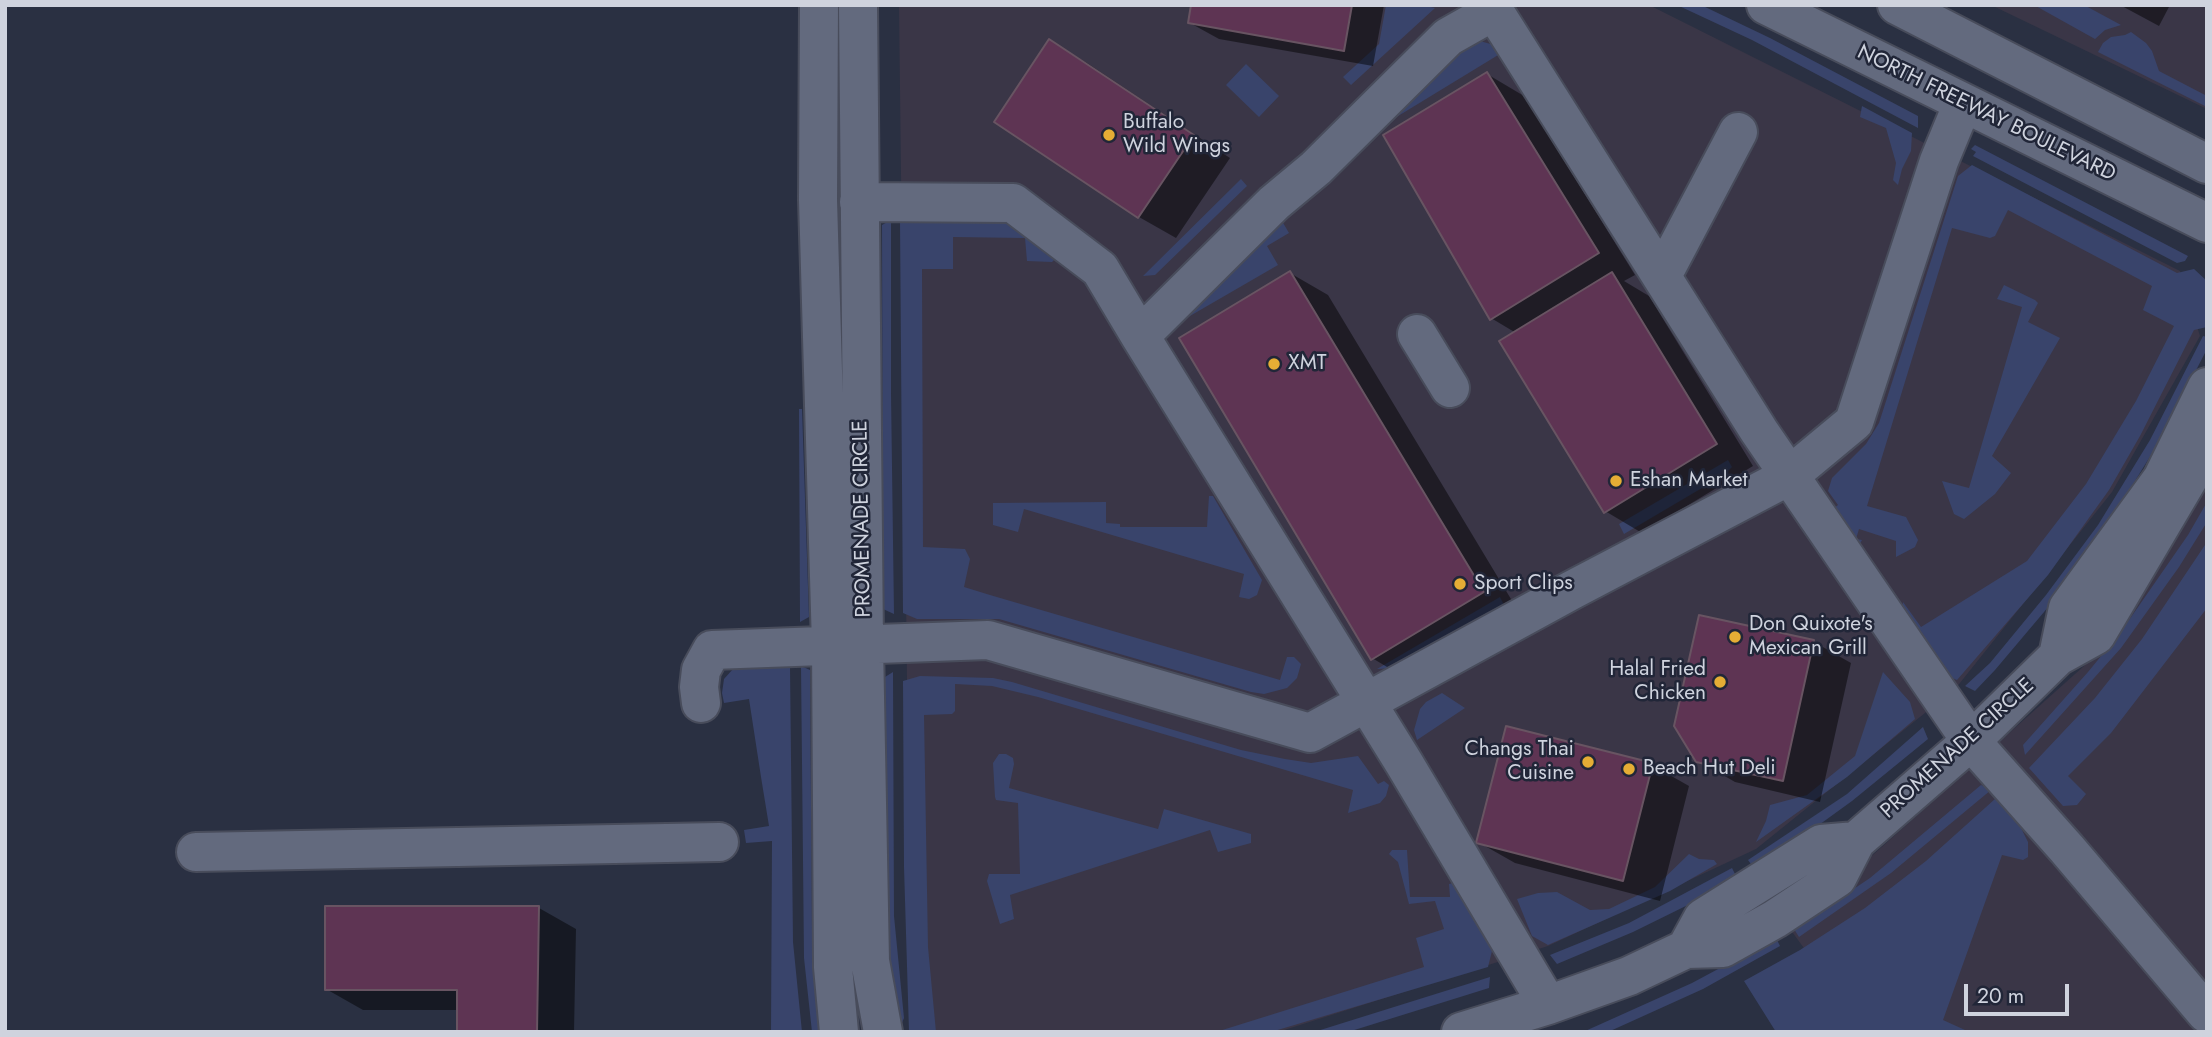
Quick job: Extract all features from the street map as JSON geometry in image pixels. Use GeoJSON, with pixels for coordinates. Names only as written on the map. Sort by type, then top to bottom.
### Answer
{"type":"FeatureCollection","features":[{"type":"Feature","properties":{"kind":"street","name":"PROMENADE CIRCLE"},"geometry":{"type":"LineString","coordinates":[[819,5],[818,200],[870,961],[883,1032]]}},
{"type":"Feature","properties":{"kind":"street","name":"PROMENADE CIRCLE"},"geometry":{"type":"LineString","coordinates":[[839,1032],[833,967],[848,644],[859,202],[858,5]]}},
{"type":"Feature","properties":{"kind":"street","name":"NORTH FREEWAY BOULEVARD"},"geometry":{"type":"LineString","coordinates":[[1766,5],[2207,223]]}},
{"type":"Feature","properties":{"kind":"street"},"geometry":{"type":"LineString","coordinates":[[1897,5],[2207,164]]}},
{"type":"Feature","properties":{"kind":"street"},"geometry":{"type":"LineString","coordinates":[[1140,336],[1448,37],[1494,11],[1789,476],[1971,741],[2206,1013]]}},
{"type":"Feature","properties":{"kind":"street"},"geometry":{"type":"LineString","coordinates":[[701,703],[701,670],[712,650],[988,640],[1310,733],[1572,590],[1789,476],[1854,422],[1939,161],[1963,103]]}},
{"type":"Feature","properties":{"kind":"street"},"geometry":{"type":"LineString","coordinates":[[1662,276],[1738,132]]}},
{"type":"Feature","properties":{"kind":"street"},"geometry":{"type":"LineString","coordinates":[[859,202],[1013,203],[1100,269],[1367,702],[1531,1017]]}},
{"type":"Feature","properties":{"kind":"street"},"geometry":{"type":"LineString","coordinates":[[1417,334],[1450,388]]}},
{"type":"Feature","properties":{"kind":"street"},"geometry":{"type":"LineString","coordinates":[[2058,656],[2068,608],[2162,479],[2207,387]]}},
{"type":"Feature","properties":{"kind":"street","name":"PROMENADE CIRCLE"},"geometry":{"type":"LineString","coordinates":[[1461,1032],[1531,1017],[1686,949],[1703,918],[1821,844],[1856,841],[1971,741],[2058,656],[2096,635],[2207,447]]}},
{"type":"Feature","properties":{"kind":"street"},"geometry":{"type":"LineString","coordinates":[[196,852],[719,842]]}},
{"type":"Feature","properties":{"kind":"shaded area"},"geometry":{"type":"Polygon","coordinates":[[[899,5],[1649,5],[2180,271],[2200,336],[2112,492],[1956,688],[1756,849],[1548,946],[1278,1032],[917,1032],[911,1021],[899,5]]]}},
{"type":"Feature","properties":{"kind":"shaded area"},"geometry":{"type":"Polygon","coordinates":[[[1386,5],[1422,5],[1435,8],[1351,85],[1343,77],[1379,44],[1386,5]]]}},
{"type":"Feature","properties":{"kind":"shaded area"},"geometry":{"type":"Polygon","coordinates":[[[1677,5],[1701,5],[1770,38],[1918,116],[1918,128],[1752,40],[1677,5]]]}},
{"type":"Feature","properties":{"kind":"shaded area"},"geometry":{"type":"Polygon","coordinates":[[[1991,5],[2207,5],[2207,109],[1991,5]]]}},
{"type":"Feature","properties":{"kind":"shaded area"},"geometry":{"type":"Polygon","coordinates":[[[2034,5],[2084,5],[2121,25],[2105,30],[2095,39],[2034,5]]]}},
{"type":"Feature","properties":{"kind":"shaded area"},"geometry":{"type":"Polygon","coordinates":[[[2131,32],[2152,51],[2159,71],[2207,96],[2207,107],[2098,52],[2103,43],[2111,37],[2131,32]]]}},
{"type":"Feature","properties":{"kind":"shaded area"},"geometry":{"type":"Polygon","coordinates":[[[1480,41],[1508,49],[1385,124],[1444,55],[1480,41]]]}},
{"type":"Feature","properties":{"kind":"shaded area"},"geometry":{"type":"Polygon","coordinates":[[[1246,64],[1279,96],[1259,117],[1226,85],[1246,64]]]}},
{"type":"Feature","properties":{"kind":"shaded area"},"geometry":{"type":"Polygon","coordinates":[[[1862,106],[1912,133],[1911,151],[1898,185],[1893,180],[1896,163],[1886,128],[1860,117],[1862,106]]]}},
{"type":"Feature","properties":{"kind":"shaded area"},"geometry":{"type":"Polygon","coordinates":[[[1975,145],[2188,256],[2185,261],[2177,263],[1973,156],[1976,152],[1971,149],[1975,145]]]}},
{"type":"Feature","properties":{"kind":"shaded area"},"geometry":{"type":"Polygon","coordinates":[[[1972,165],[2177,273],[2194,269],[2207,281],[2207,327],[2194,330],[2109,490],[2048,575],[1957,680],[1942,674],[1902,611],[1903,602],[1921,627],[2027,561],[2086,484],[2136,401],[2174,326],[2143,310],[2152,286],[2008,210],[1995,236],[1990,238],[1952,228],[1867,506],[1906,517],[1918,540],[1915,547],[1896,557],[1896,541],[1859,529],[1856,539],[1862,540],[1858,547],[1834,508],[1838,505],[1828,491],[1832,478],[1866,444],[1879,423],[1958,176],[1972,165]]]}},
{"type":"Feature","properties":{"kind":"shaded area"},"geometry":{"type":"Polygon","coordinates":[[[1241,179],[1247,186],[1155,275],[1143,276],[1241,179]]]}},
{"type":"Feature","properties":{"kind":"shaded area"},"geometry":{"type":"Polygon","coordinates":[[[1279,216],[1289,233],[1267,246],[1278,265],[1183,320],[1279,216]]]}},
{"type":"Feature","properties":{"kind":"shaded area"},"geometry":{"type":"Polygon","coordinates":[[[1009,219],[1057,253],[1055,259],[1052,262],[1027,261],[1025,238],[953,237],[953,269],[922,269],[923,547],[965,549],[970,559],[964,587],[990,595],[1280,680],[1287,657],[1294,657],[1301,664],[1297,678],[1287,688],[1264,694],[1251,692],[999,619],[917,619],[903,613],[900,222],[1009,219]]]}},
{"type":"Feature","properties":{"kind":"shaded area"},"geometry":{"type":"Polygon","coordinates":[[[891,220],[894,614],[883,609],[882,225],[891,220]]]}},
{"type":"Feature","properties":{"kind":"shaded area"},"geometry":{"type":"Polygon","coordinates":[[[2004,285],[2035,300],[2038,303],[2028,322],[2060,338],[1992,456],[2011,473],[1995,494],[1964,519],[1954,514],[1942,481],[1969,488],[2022,307],[1997,299],[2004,285]]]}},
{"type":"Feature","properties":{"kind":"shaded area"},"geometry":{"type":"Polygon","coordinates":[[[2203,336],[2207,337],[2207,349],[2159,442],[2106,528],[2055,599],[1995,670],[1975,691],[1965,686],[1990,663],[2046,595],[2098,525],[2150,440],[2203,336]]]}},
{"type":"Feature","properties":{"kind":"shaded area"},"geometry":{"type":"Polygon","coordinates":[[[799,409],[802,409],[809,617],[800,622],[799,409]]]}},
{"type":"Feature","properties":{"kind":"shaded area"},"geometry":{"type":"Polygon","coordinates":[[[1728,460],[1732,467],[1724,475],[1624,534],[1619,524],[1728,460]]]}},
{"type":"Feature","properties":{"kind":"shaded area"},"geometry":{"type":"Polygon","coordinates":[[[2207,480],[2207,1032],[1865,1032],[1790,929],[2084,666],[2207,480]]]}},
{"type":"Feature","properties":{"kind":"shaded area"},"geometry":{"type":"Polygon","coordinates":[[[1209,496],[1213,496],[1262,580],[1257,595],[1249,599],[1239,597],[1244,574],[1024,509],[1018,532],[993,525],[993,503],[1106,502],[1106,523],[1120,524],[1120,527],[1207,527],[1209,496]]]}},
{"type":"Feature","properties":{"kind":"shaded area"},"geometry":{"type":"Polygon","coordinates":[[[2207,502],[2207,522],[2179,567],[2121,648],[2025,755],[2023,745],[2120,633],[2188,535],[2207,502]]]}},
{"type":"Feature","properties":{"kind":"shaded area"},"geometry":{"type":"Polygon","coordinates":[[[2207,542],[2207,608],[2111,733],[2068,776],[2086,794],[2077,805],[2063,806],[2029,768],[2095,698],[2142,639],[2207,542]]]}},
{"type":"Feature","properties":{"kind":"shaded area"},"geometry":{"type":"Polygon","coordinates":[[[1500,597],[1504,605],[1395,668],[1377,669],[1500,597]]]}},
{"type":"Feature","properties":{"kind":"shaded area"},"geometry":{"type":"Polygon","coordinates":[[[740,666],[790,666],[793,942],[802,1032],[771,1032],[772,841],[746,843],[744,830],[769,826],[749,699],[724,703],[722,693],[724,679],[740,666]]]}},
{"type":"Feature","properties":{"kind":"shaded area"},"geometry":{"type":"Polygon","coordinates":[[[801,666],[810,670],[812,930],[822,1032],[812,1032],[804,958],[801,666]]]}},
{"type":"Feature","properties":{"kind":"shaded area"},"geometry":{"type":"Polygon","coordinates":[[[893,672],[894,916],[904,1018],[898,1032],[885,939],[885,677],[893,672]]]}},
{"type":"Feature","properties":{"kind":"shaded area"},"geometry":{"type":"Polygon","coordinates":[[[1883,672],[1910,702],[1915,719],[1847,777],[1756,842],[1770,805],[1807,795],[1855,756],[1883,672]]]}},
{"type":"Feature","properties":{"kind":"shaded area"},"geometry":{"type":"Polygon","coordinates":[[[920,676],[993,678],[1012,682],[1241,750],[1285,759],[1311,763],[1358,756],[1378,784],[1384,781],[1389,785],[1386,796],[1380,803],[1348,813],[1353,790],[1038,697],[992,686],[955,684],[955,711],[952,714],[924,715],[928,947],[936,1032],[909,1032],[904,867],[903,681],[920,676]]]}},
{"type":"Feature","properties":{"kind":"shaded area"},"geometry":{"type":"Polygon","coordinates":[[[1442,693],[1465,708],[1417,740],[1414,730],[1420,709],[1426,702],[1442,693]]]}},
{"type":"Feature","properties":{"kind":"shaded area"},"geometry":{"type":"Polygon","coordinates":[[[1923,727],[1928,739],[1852,801],[1794,843],[1753,867],[1748,860],[1847,794],[1923,727]]]}},
{"type":"Feature","properties":{"kind":"shaded area"},"geometry":{"type":"Polygon","coordinates":[[[999,754],[1013,758],[1009,788],[1158,829],[1164,809],[1251,834],[1251,843],[1218,852],[1210,830],[1010,895],[1014,919],[1000,924],[987,881],[989,874],[1020,874],[1018,803],[996,800],[995,797],[993,763],[999,754]]]}},
{"type":"Feature","properties":{"kind":"shaded area"},"geometry":{"type":"Polygon","coordinates":[[[1981,785],[1991,790],[1891,873],[1799,937],[1794,929],[1870,878],[1981,785]]]}},
{"type":"Feature","properties":{"kind":"shaded area"},"geometry":{"type":"Polygon","coordinates":[[[1995,799],[2021,828],[2028,842],[2028,857],[2023,860],[2002,855],[1943,1020],[1965,1030],[1776,1032],[1744,981],[1800,950],[1865,908],[1926,861],[1995,799]]]}},
{"type":"Feature","properties":{"kind":"shaded area"},"geometry":{"type":"Polygon","coordinates":[[[1392,850],[1407,850],[1410,897],[1450,897],[1449,884],[1453,883],[1484,927],[1492,951],[1488,967],[1271,1032],[1216,1032],[1424,967],[1416,938],[1444,929],[1435,901],[1409,904],[1398,862],[1389,854],[1392,850]]]}},
{"type":"Feature","properties":{"kind":"shaded area"},"geometry":{"type":"Polygon","coordinates":[[[1689,854],[1699,859],[1714,860],[1717,864],[1670,891],[1548,945],[1532,936],[1517,899],[1538,893],[1557,892],[1590,910],[1609,909],[1655,887],[1689,854]]]}},
{"type":"Feature","properties":{"kind":"shaded area"},"geometry":{"type":"Polygon","coordinates":[[[1732,868],[1737,878],[1633,932],[1557,964],[1550,955],[1629,923],[1732,868]]]}},
{"type":"Feature","properties":{"kind":"shaded area"},"geometry":{"type":"Polygon","coordinates":[[[1776,938],[1780,946],[1703,989],[1608,1032],[1583,1032],[1692,983],[1776,938]]]}},
{"type":"Feature","properties":{"kind":"shaded area"},"geometry":{"type":"Polygon","coordinates":[[[1490,977],[1489,988],[1348,1032],[1314,1032],[1490,977]]]}},
{"type":"Feature","properties":{"kind":"building"},"geometry":{"type":"Polygon","coordinates":[[[1191,5],[1352,5],[1344,51],[1188,23],[1191,5]]]}},
{"type":"Feature","properties":{"kind":"building"},"geometry":{"type":"Polygon","coordinates":[[[1049,39],[1194,135],[1138,218],[994,122],[1049,39]]]}},
{"type":"Feature","properties":{"kind":"building"},"geometry":{"type":"Polygon","coordinates":[[[1487,72],[1599,253],[1490,320],[1383,135],[1487,72]]]}},
{"type":"Feature","properties":{"kind":"building"},"geometry":{"type":"Polygon","coordinates":[[[1290,271],[1484,592],[1371,660],[1179,338],[1290,271]]]}},
{"type":"Feature","properties":{"kind":"building"},"geometry":{"type":"Polygon","coordinates":[[[1612,272],[1717,444],[1604,513],[1499,341],[1612,272]]]}},
{"type":"Feature","properties":{"kind":"building"},"geometry":{"type":"Polygon","coordinates":[[[1699,615],[1814,640],[1783,781],[1696,762],[1674,726],[1699,615]]]}},
{"type":"Feature","properties":{"kind":"building"},"geometry":{"type":"Polygon","coordinates":[[[1506,726],[1653,763],[1623,881],[1476,843],[1506,726]]]}},
{"type":"Feature","properties":{"kind":"building"},"geometry":{"type":"Polygon","coordinates":[[[325,906],[539,906],[537,1032],[457,1032],[457,990],[325,990],[325,906]]]}},
{"type":"Feature","properties":{"kind":"place","name":"Buffalo Wild Wings"},"geometry":{"type":"Point","coordinates":[1109,135]}},
{"type":"Feature","properties":{"kind":"place","name":"XMT"},"geometry":{"type":"Point","coordinates":[1274,364]}},
{"type":"Feature","properties":{"kind":"place","name":"Eshan Market"},"geometry":{"type":"Point","coordinates":[1616,481]}},
{"type":"Feature","properties":{"kind":"place","name":"Sport Clips"},"geometry":{"type":"Point","coordinates":[1460,584]}},
{"type":"Feature","properties":{"kind":"place","name":"Don Quixote's Mexican Grill"},"geometry":{"type":"Point","coordinates":[1735,637]}},
{"type":"Feature","properties":{"kind":"place","name":"Halal Fried Chicken"},"geometry":{"type":"Point","coordinates":[1720,682]}},
{"type":"Feature","properties":{"kind":"place","name":"Changs Thai Cuisine"},"geometry":{"type":"Point","coordinates":[1588,762]}},
{"type":"Feature","properties":{"kind":"place","name":"Beach Hut Deli"},"geometry":{"type":"Point","coordinates":[1629,769]}}]}
